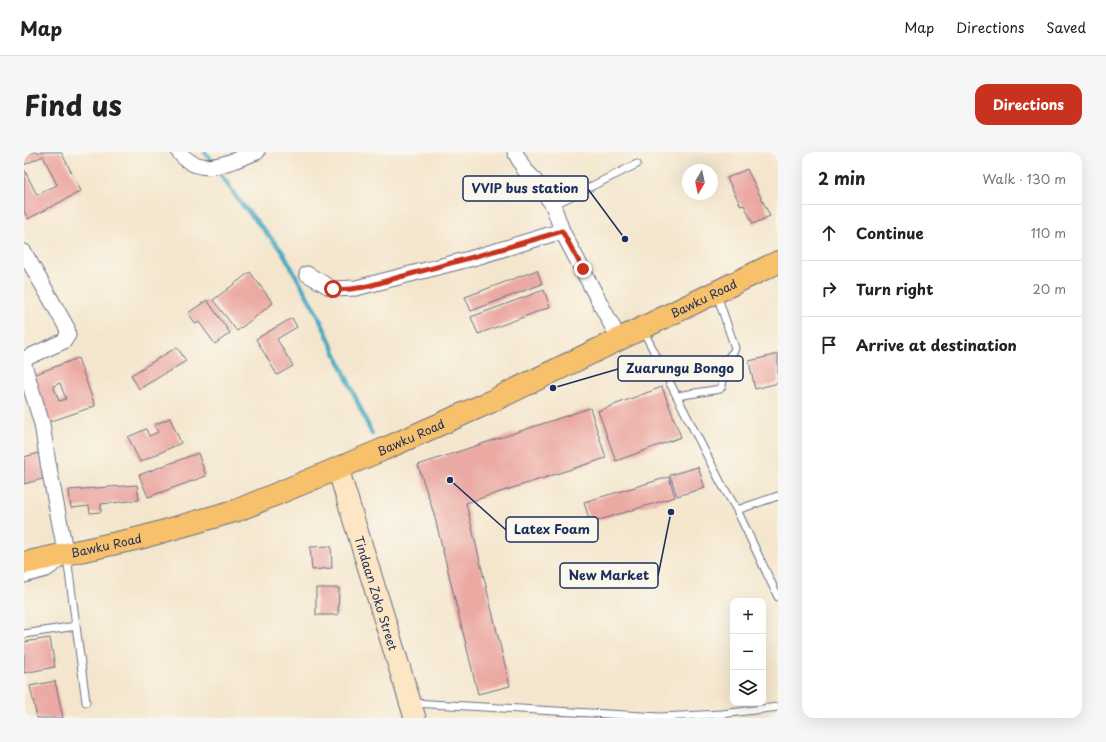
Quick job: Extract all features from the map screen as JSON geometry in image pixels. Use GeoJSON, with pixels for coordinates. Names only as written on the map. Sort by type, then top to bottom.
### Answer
{"type":"FeatureCollection","features":[{"type":"Feature","properties":{"kind":"highway","name":"Bawku Road"},"geometry":{"type":"LineString","coordinates":[[24,563],[66,555],[177,528],[238,510],[338,469],[490,402],[641,327],[716,293],[778,262]]}},
{"type":"Feature","properties":{"kind":"main road","name":"Tindaan Zoko Street"},"geometry":{"type":"LineString","coordinates":[[338,469],[412,710]]}},
{"type":"Feature","properties":{"kind":"street"},"geometry":{"type":"LineString","coordinates":[[179,152],[190,163],[203,167],[215,167],[257,152]]}},
{"type":"Feature","properties":{"kind":"street"},"geometry":{"type":"LineString","coordinates":[[515,152],[524,169],[532,177],[553,206],[562,231],[618,339]]}},
{"type":"Feature","properties":{"kind":"street"},"geometry":{"type":"LineString","coordinates":[[306,274],[333,289],[356,288],[472,258],[562,231]]}},
{"type":"Feature","properties":{"kind":"street"},"geometry":{"type":"LineString","coordinates":[[24,252],[67,328],[68,335],[64,341],[24,359]]}},
{"type":"Feature","properties":{"kind":"street"},"geometry":{"type":"LineString","coordinates":[[24,365],[42,424],[66,555],[46,570],[24,575]]}},
{"type":"Feature","properties":{"kind":"lane"},"geometry":{"type":"LineString","coordinates":[[553,206],[637,164]]}},
{"type":"Feature","properties":{"kind":"lane"},"geometry":{"type":"LineString","coordinates":[[677,396],[720,389],[722,386],[726,360],[735,348],[716,293]]}},
{"type":"Feature","properties":{"kind":"lane"},"geometry":{"type":"LineString","coordinates":[[641,327],[721,483],[737,510],[778,597]]}},
{"type":"Feature","properties":{"kind":"lane"},"geometry":{"type":"LineString","coordinates":[[737,510],[778,496]]}},
{"type":"Feature","properties":{"kind":"lane"},"geometry":{"type":"LineString","coordinates":[[66,555],[86,702]]}},
{"type":"Feature","properties":{"kind":"lane"},"geometry":{"type":"LineString","coordinates":[[24,634],[76,626]]}},
{"type":"Feature","properties":{"kind":"lane"},"geometry":{"type":"LineString","coordinates":[[412,710],[660,717],[722,714],[778,707]]}},
{"type":"Feature","properties":{"kind":"building"},"geometry":{"type":"Polygon","coordinates":[[[24,152],[61,152],[81,191],[28,219],[24,212],[24,169],[37,195],[57,185],[43,156],[24,165],[24,152]]]}},
{"type":"Feature","properties":{"kind":"building"},"geometry":{"type":"Polygon","coordinates":[[[747,169],[770,216],[753,224],[744,205],[741,206],[727,178],[747,169]]]}},
{"type":"Feature","properties":{"kind":"building"},"geometry":{"type":"Polygon","coordinates":[[[537,270],[542,284],[471,311],[465,297],[537,270]]]}},
{"type":"Feature","properties":{"kind":"building"},"geometry":{"type":"Polygon","coordinates":[[[250,272],[273,303],[237,331],[213,300],[250,272]]]}},
{"type":"Feature","properties":{"kind":"building"},"geometry":{"type":"Polygon","coordinates":[[[544,290],[550,307],[478,334],[471,317],[544,290]]]}},
{"type":"Feature","properties":{"kind":"building"},"geometry":{"type":"Polygon","coordinates":[[[207,300],[230,333],[215,344],[199,322],[196,324],[188,313],[207,300]]]}},
{"type":"Feature","properties":{"kind":"building"},"geometry":{"type":"Polygon","coordinates":[[[292,318],[297,327],[277,339],[293,366],[277,375],[256,339],[292,318]]]}},
{"type":"Feature","properties":{"kind":"building"},"geometry":{"type":"Polygon","coordinates":[[[177,347],[186,361],[139,389],[131,375],[177,347]]]}},
{"type":"Feature","properties":{"kind":"building"},"geometry":{"type":"Polygon","coordinates":[[[778,354],[778,383],[755,389],[749,361],[778,354]]]}},
{"type":"Feature","properties":{"kind":"building"},"geometry":{"type":"Polygon","coordinates":[[[78,358],[95,406],[49,422],[33,375],[78,358]],[[60,383],[53,386],[59,401],[66,399],[60,383]]]}},
{"type":"Feature","properties":{"kind":"building"},"geometry":{"type":"Polygon","coordinates":[[[662,387],[681,437],[616,461],[598,411],[662,387]]]}},
{"type":"Feature","properties":{"kind":"building"},"geometry":{"type":"Polygon","coordinates":[[[590,408],[606,458],[466,503],[510,686],[478,694],[434,514],[418,465],[590,408]]]}},
{"type":"Feature","properties":{"kind":"building"},"geometry":{"type":"Polygon","coordinates":[[[170,418],[181,443],[140,462],[128,437],[146,429],[149,436],[158,432],[154,425],[170,418]]]}},
{"type":"Feature","properties":{"kind":"building"},"geometry":{"type":"Polygon","coordinates":[[[39,453],[46,478],[24,484],[24,457],[39,453]]]}},
{"type":"Feature","properties":{"kind":"building"},"geometry":{"type":"Polygon","coordinates":[[[198,453],[206,476],[148,497],[139,475],[198,453]]]}},
{"type":"Feature","properties":{"kind":"building"},"geometry":{"type":"Polygon","coordinates":[[[698,467],[705,488],[677,496],[670,475],[698,467]]]}},
{"type":"Feature","properties":{"kind":"building"},"geometry":{"type":"Polygon","coordinates":[[[669,477],[675,497],[590,523],[584,502],[669,477]]]}},
{"type":"Feature","properties":{"kind":"building"},"geometry":{"type":"Polygon","coordinates":[[[137,485],[139,500],[101,504],[101,512],[90,513],[89,506],[71,508],[69,490],[137,485]]]}},
{"type":"Feature","properties":{"kind":"building"},"geometry":{"type":"Polygon","coordinates":[[[331,546],[332,568],[312,570],[310,547],[331,546]]]}},
{"type":"Feature","properties":{"kind":"building"},"geometry":{"type":"Polygon","coordinates":[[[316,588],[339,588],[338,615],[316,615],[316,588]]]}},
{"type":"Feature","properties":{"kind":"building"},"geometry":{"type":"Polygon","coordinates":[[[50,638],[55,667],[24,673],[24,642],[50,638]]]}},
{"type":"Feature","properties":{"kind":"building"},"geometry":{"type":"Polygon","coordinates":[[[55,681],[63,718],[37,718],[30,686],[55,681]]]}},
{"type":"Feature","properties":{"kind":"waterway"},"geometry":{"type":"LineString","coordinates":[[205,152],[240,202],[282,251],[319,317],[372,434]]}},
{"type":"Feature","properties":{"kind":"place","name":"VVIP bus station"},"geometry":{"type":"Point","coordinates":[625,239]}},
{"type":"Feature","properties":{"kind":"place","name":"Zuarungu Bongo"},"geometry":{"type":"Point","coordinates":[553,388]}},
{"type":"Feature","properties":{"kind":"place","name":"Latex Foam"},"geometry":{"type":"Point","coordinates":[450,480]}},
{"type":"Feature","properties":{"kind":"place","name":"New Market"},"geometry":{"type":"Point","coordinates":[671,512]}},
{"type":"Feature","properties":{"kind":"route"},"geometry":{"type":"LineString","coordinates":[[333,289],[342,290],[380,283],[472,258],[562,231],[583,269]]}}]}
